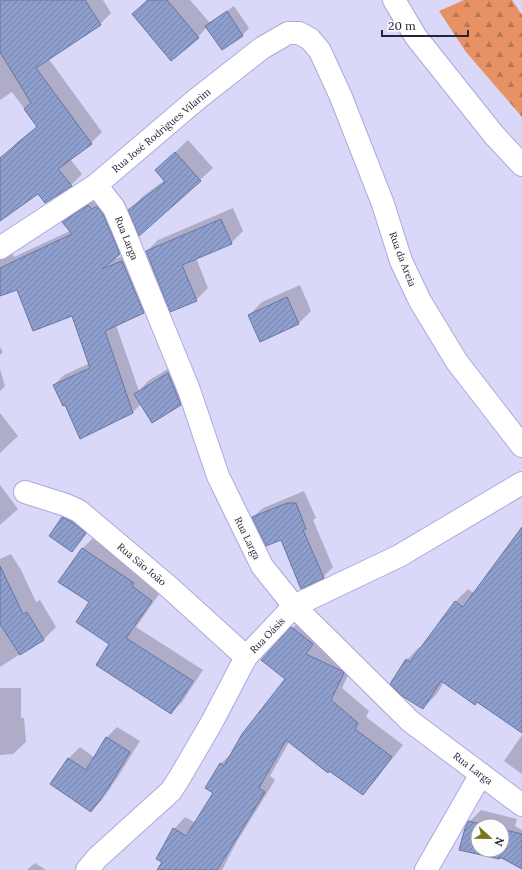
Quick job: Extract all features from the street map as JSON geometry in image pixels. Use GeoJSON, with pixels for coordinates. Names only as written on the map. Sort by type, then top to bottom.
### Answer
{"type":"FeatureCollection","features":[{"type":"Feature","properties":{"kind":"street"},"geometry":{"type":"LineString","coordinates":[[394,0],[416,38],[494,135],[522,165]]}},
{"type":"Feature","properties":{"kind":"street","name":"Rua José Rodrigues Vilarim"},"geometry":{"type":"LineString","coordinates":[[0,248],[96,185],[197,99],[262,48],[288,33],[299,33],[310,39],[320,51]]}},
{"type":"Feature","properties":{"kind":"street","name":"Rua da Areia"},"geometry":{"type":"LineString","coordinates":[[320,51],[341,97],[383,204],[401,261],[420,302],[457,362],[522,446]]}},
{"type":"Feature","properties":{"kind":"street","name":"Rua Larga"},"geometry":{"type":"LineString","coordinates":[[96,185],[114,208],[189,390],[218,476],[262,566],[294,606],[410,721],[522,804]]}},
{"type":"Feature","properties":{"kind":"street","name":"Rua Oásis"},"geometry":{"type":"LineString","coordinates":[[87,870],[97,858],[171,791],[212,722],[246,656],[294,606],[399,556],[522,483]]}},
{"type":"Feature","properties":{"kind":"street","name":"Rua São João"},"geometry":{"type":"LineString","coordinates":[[25,492],[66,505],[78,511],[169,587],[246,656]]}},
{"type":"Feature","properties":{"kind":"street"},"geometry":{"type":"LineString","coordinates":[[426,870],[481,774]]}},
{"type":"Feature","properties":{"kind":"green space"},"geometry":{"type":"Polygon","coordinates":[[[464,0],[512,0],[522,15],[522,117],[466,52],[439,11],[464,0]]]}},
{"type":"Feature","properties":{"kind":"building"},"geometry":{"type":"Polygon","coordinates":[[[0,0],[85,0],[101,25],[36,68],[92,144],[58,169],[72,186],[45,203],[38,194],[0,221],[0,158],[37,127],[24,109],[31,103],[0,52],[0,0]]]}},
{"type":"Feature","properties":{"kind":"building"},"geometry":{"type":"Polygon","coordinates":[[[148,0],[167,0],[199,38],[171,61],[132,14],[148,0]]]}},
{"type":"Feature","properties":{"kind":"building"},"geometry":{"type":"Polygon","coordinates":[[[227,11],[243,36],[222,50],[205,26],[227,11]]]}},
{"type":"Feature","properties":{"kind":"building"},"geometry":{"type":"Polygon","coordinates":[[[175,152],[201,181],[139,236],[128,210],[165,182],[155,170],[175,152]]]}},
{"type":"Feature","properties":{"kind":"building"},"geometry":{"type":"Polygon","coordinates":[[[88,205],[92,209],[97,206],[103,214],[120,254],[102,269],[122,261],[144,313],[105,331],[133,413],[80,439],[65,405],[63,406],[53,385],[90,368],[72,316],[33,331],[17,290],[0,296],[0,268],[72,234],[62,222],[88,205]]]}},
{"type":"Feature","properties":{"kind":"building"},"geometry":{"type":"Polygon","coordinates":[[[221,219],[232,244],[182,265],[197,301],[170,312],[146,251],[221,219]]]}},
{"type":"Feature","properties":{"kind":"building"},"geometry":{"type":"Polygon","coordinates":[[[287,297],[299,324],[260,342],[248,315],[287,297]]]}},
{"type":"Feature","properties":{"kind":"building"},"geometry":{"type":"Polygon","coordinates":[[[168,373],[181,405],[152,423],[134,394],[168,373]]]}},
{"type":"Feature","properties":{"kind":"building"},"geometry":{"type":"Polygon","coordinates":[[[287,503],[296,503],[306,529],[303,530],[324,578],[301,589],[281,540],[266,546],[252,517],[287,503]]]}},
{"type":"Feature","properties":{"kind":"building"},"geometry":{"type":"Polygon","coordinates":[[[62,517],[72,522],[86,533],[72,552],[49,536],[62,517]]]}},
{"type":"Feature","properties":{"kind":"building"},"geometry":{"type":"Polygon","coordinates":[[[522,527],[522,733],[477,702],[475,705],[441,681],[423,709],[402,696],[390,684],[406,659],[410,662],[455,601],[463,607],[522,527]]]}},
{"type":"Feature","properties":{"kind":"building"},"geometry":{"type":"Polygon","coordinates":[[[82,548],[134,583],[132,586],[152,601],[126,638],[193,681],[171,714],[96,665],[109,644],[76,622],[89,602],[58,582],[82,548]]]}},
{"type":"Feature","properties":{"kind":"building"},"geometry":{"type":"Polygon","coordinates":[[[0,566],[23,614],[27,612],[44,640],[20,655],[0,624],[0,566]]]}},
{"type":"Feature","properties":{"kind":"building"},"geometry":{"type":"Polygon","coordinates":[[[291,627],[313,644],[306,654],[344,673],[331,700],[358,723],[355,729],[392,757],[363,795],[329,771],[328,773],[286,740],[259,788],[265,792],[217,870],[157,870],[162,862],[156,859],[173,828],[186,836],[213,793],[205,788],[220,763],[224,766],[242,734],[285,679],[261,660],[291,627]]]}},
{"type":"Feature","properties":{"kind":"building"},"geometry":{"type":"Polygon","coordinates":[[[106,737],[130,752],[109,787],[91,812],[50,784],[68,758],[86,770],[106,737]]]}},
{"type":"Feature","properties":{"kind":"building"},"geometry":{"type":"Polygon","coordinates":[[[468,821],[470,821],[470,852],[459,850],[468,821]]]}},
{"type":"Feature","properties":{"kind":"building"},"geometry":{"type":"Polygon","coordinates":[[[510,831],[522,834],[522,869],[502,858],[510,858],[510,831]]]}}]}
